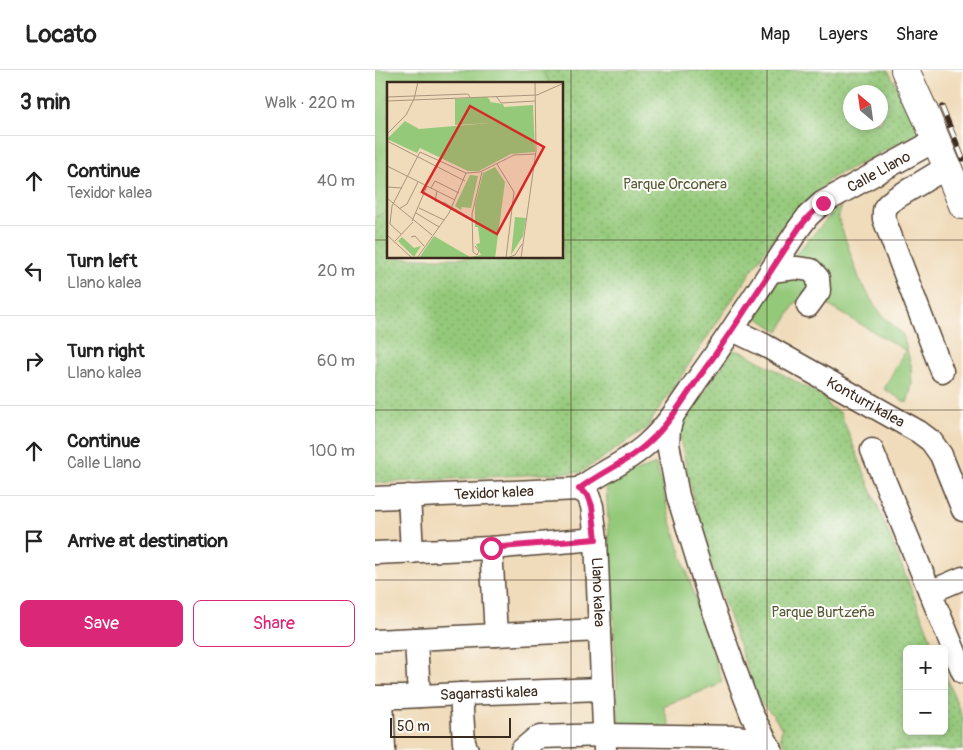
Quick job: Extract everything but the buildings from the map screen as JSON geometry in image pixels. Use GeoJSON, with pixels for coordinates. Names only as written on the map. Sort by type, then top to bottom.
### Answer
{"type":"FeatureCollection","features":[{"type":"Feature","properties":{"kind":"main road"},"geometry":{"type":"LineString","coordinates":[[905,70],[963,205]]}},
{"type":"Feature","properties":{"kind":"street","name":"Calle Llano"},"geometry":{"type":"LineString","coordinates":[[678,407],[733,330],[799,228],[809,216],[823,203],[936,140]]}},
{"type":"Feature","properties":{"kind":"street"},"geometry":{"type":"LineString","coordinates":[[942,372],[884,219],[883,211],[886,205],[894,199],[947,167]]}},
{"type":"Feature","properties":{"kind":"street"},"geometry":{"type":"LineString","coordinates":[[771,271],[796,268],[811,270],[818,278],[819,291],[808,306]]}},
{"type":"Feature","properties":{"kind":"street","name":"Konturri kalea"},"geometry":{"type":"LineString","coordinates":[[733,330],[919,432],[931,442],[941,455],[963,510]]}},
{"type":"Feature","properties":{"kind":"street"},"geometry":{"type":"LineString","coordinates":[[579,489],[633,455],[653,438],[678,407]]}},
{"type":"Feature","properties":{"kind":"street"},"geometry":{"type":"LineString","coordinates":[[522,750],[540,737],[605,743],[737,737],[751,739],[771,750],[745,697],[711,602],[679,496],[668,444],[669,429],[678,407]]}},
{"type":"Feature","properties":{"kind":"street"},"geometry":{"type":"LineString","coordinates":[[872,450],[963,672]]}},
{"type":"Feature","properties":{"kind":"street"},"geometry":{"type":"LineString","coordinates":[[633,455],[657,453],[665,455],[671,462]]}},
{"type":"Feature","properties":{"kind":"street","name":"Texidor kalea"},"geometry":{"type":"LineString","coordinates":[[375,498],[579,489]]}},
{"type":"Feature","properties":{"kind":"street","name":"Llano kalea"},"geometry":{"type":"LineString","coordinates":[[579,489],[588,495],[592,506],[596,539],[605,743]]}},
{"type":"Feature","properties":{"kind":"street"},"geometry":{"type":"LineString","coordinates":[[409,496],[412,552]]}},
{"type":"Feature","properties":{"kind":"street"},"geometry":{"type":"LineString","coordinates":[[375,553],[491,548],[596,539]]}},
{"type":"Feature","properties":{"kind":"street"},"geometry":{"type":"LineString","coordinates":[[491,548],[496,635]]}},
{"type":"Feature","properties":{"kind":"street"},"geometry":{"type":"LineString","coordinates":[[930,592],[963,578]]}},
{"type":"Feature","properties":{"kind":"street"},"geometry":{"type":"LineString","coordinates":[[375,640],[600,630]]}},
{"type":"Feature","properties":{"kind":"street"},"geometry":{"type":"LineString","coordinates":[[416,639],[419,696]]}},
{"type":"Feature","properties":{"kind":"street","name":"Sagarrasti kalea"},"geometry":{"type":"LineString","coordinates":[[378,697],[602,689]]}},
{"type":"Feature","properties":{"kind":"street"},"geometry":{"type":"LineString","coordinates":[[461,694],[464,743],[467,750]]}},
{"type":"Feature","properties":{"kind":"street"},"geometry":{"type":"LineString","coordinates":[[378,697],[384,750]]}},
{"type":"Feature","properties":{"kind":"street"},"geometry":{"type":"LineString","coordinates":[[737,737],[747,721],[745,697]]}},
{"type":"Feature","properties":{"kind":"shaded area"},"geometry":{"type":"Polygon","coordinates":[[[726,745],[726,750],[618,750],[618,746],[726,745]]]}},
{"type":"Feature","properties":{"kind":"green space"},"geometry":{"type":"Polygon","coordinates":[[[375,70],[542,70],[550,82],[387,82],[387,211],[375,218],[375,70]]]}},
{"type":"Feature","properties":{"kind":"green space","name":"Parque Orconera"},"geometry":{"type":"Polygon","coordinates":[[[542,70],[888,70],[921,132],[831,178],[783,224],[645,430],[581,472],[375,483],[375,218],[387,211],[387,259],[564,259],[564,82],[550,82],[542,70]]]}},
{"type":"Feature","properties":{"kind":"green space"},"geometry":{"type":"Polygon","coordinates":[[[841,204],[838,218],[859,278],[873,303],[884,317],[903,335],[911,365],[912,385],[907,403],[884,389],[905,350],[819,300],[824,294],[790,260],[841,204]]]}},
{"type":"Feature","properties":{"kind":"green space"},"geometry":{"type":"Polygon","coordinates":[[[782,275],[809,280],[809,294],[795,303],[779,332],[757,317],[760,307],[782,275]]]}},
{"type":"Feature","properties":{"kind":"green space","name":"Parque Burtzeña"},"geometry":{"type":"Polygon","coordinates":[[[733,350],[745,353],[825,398],[829,407],[840,412],[933,645],[903,645],[903,735],[948,735],[948,681],[963,718],[963,750],[788,750],[780,738],[782,729],[773,715],[758,700],[714,573],[693,496],[678,430],[733,350]]]}},
{"type":"Feature","properties":{"kind":"green space"},"geometry":{"type":"Polygon","coordinates":[[[656,464],[672,525],[722,681],[716,686],[663,706],[670,726],[619,725],[606,484],[656,464]]]}},
{"type":"Feature","properties":{"kind":"railway"},"geometry":{"type":"LineString","coordinates":[[942,107],[963,159]]}},
{"type":"Feature","properties":{"kind":"route"},"geometry":{"type":"LineString","coordinates":[[491,548],[596,539],[592,506],[588,495],[579,489],[628,459],[659,432],[725,342],[799,228],[823,203]]}}]}
